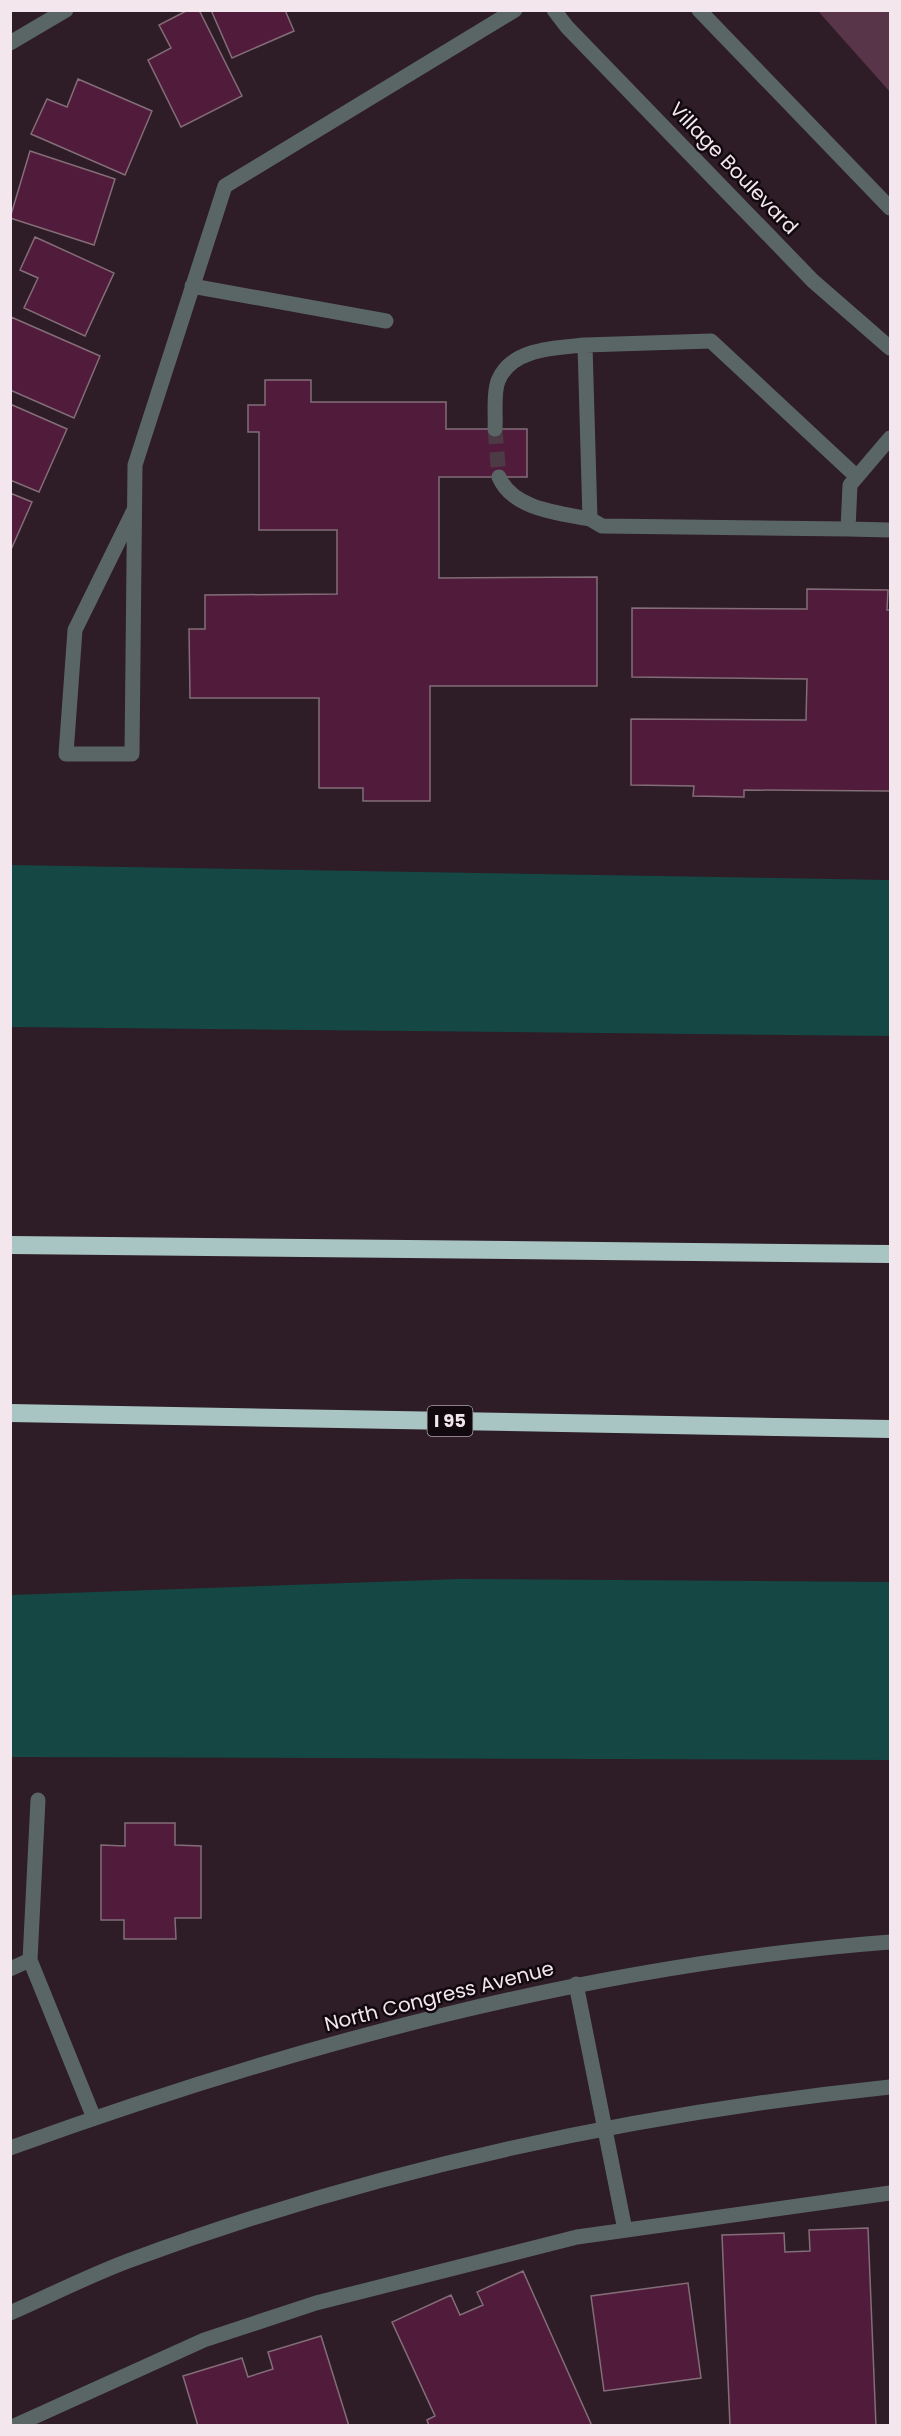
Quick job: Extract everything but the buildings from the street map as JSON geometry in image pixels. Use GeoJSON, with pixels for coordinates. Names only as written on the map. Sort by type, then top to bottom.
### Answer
{"type":"FeatureCollection","features":[{"type":"Feature","properties":{"kind":"highway"},"geometry":{"type":"LineString","coordinates":[[10,1245],[891,1254]]}},
{"type":"Feature","properties":{"kind":"highway","name":"I 95"},"geometry":{"type":"LineString","coordinates":[[10,1413],[891,1429]]}},
{"type":"Feature","properties":{"kind":"street"},"geometry":{"type":"LineString","coordinates":[[10,42],[66,10]]}},
{"type":"Feature","properties":{"kind":"street"},"geometry":{"type":"LineString","coordinates":[[134,510],[75,630],[66,754],[132,754],[135,465],[225,186],[515,10]]}},
{"type":"Feature","properties":{"kind":"street","name":"Village Boulevard"},"geometry":{"type":"LineString","coordinates":[[554,10],[567,27],[813,281],[891,348]]}},
{"type":"Feature","properties":{"kind":"street"},"geometry":{"type":"LineString","coordinates":[[699,10],[891,208]]}},
{"type":"Feature","properties":{"kind":"street"},"geometry":{"type":"LineString","coordinates":[[192,286],[386,321]]}},
{"type":"Feature","properties":{"kind":"street"},"geometry":{"type":"LineString","coordinates":[[495,429],[497,382],[512,362],[540,349],[585,345],[711,341],[857,477]]}},
{"type":"Feature","properties":{"kind":"street"},"geometry":{"type":"LineString","coordinates":[[585,345],[590,519]]}},
{"type":"Feature","properties":{"kind":"street"},"geometry":{"type":"LineString","coordinates":[[848,529],[850,485],[891,438]]}},
{"type":"Feature","properties":{"kind":"street"},"geometry":{"type":"LineString","coordinates":[[499,477],[503,488],[534,507],[590,519],[602,525],[891,530]]}},
{"type":"Feature","properties":{"kind":"street"},"geometry":{"type":"LineString","coordinates":[[38,1800],[30,1960],[94,2118]]}},
{"type":"Feature","properties":{"kind":"street","name":"North Congress Avenue"},"geometry":{"type":"LineString","coordinates":[[10,2148],[94,2118],[284,2057],[576,1984],[705,1961],[891,1942]]}},
{"type":"Feature","properties":{"kind":"street"},"geometry":{"type":"LineString","coordinates":[[10,1968],[30,1960]]}},
{"type":"Feature","properties":{"kind":"street"},"geometry":{"type":"LineString","coordinates":[[576,1984],[625,2230]]}},
{"type":"Feature","properties":{"kind":"street"},"geometry":{"type":"LineString","coordinates":[[10,2313],[127,2262],[341,2190],[549,2139],[814,2095],[891,2087]]}},
{"type":"Feature","properties":{"kind":"street"},"geometry":{"type":"LineString","coordinates":[[14,2426],[204,2340],[316,2303],[577,2237],[891,2193]]}},
{"type":"Feature","properties":{"kind":"shaded area"},"geometry":{"type":"Polygon","coordinates":[[[818,11],[890,11],[890,92],[818,11]]]}},
{"type":"Feature","properties":{"kind":"shaded area"},"geometry":{"type":"Polygon","coordinates":[[[11,865],[890,880],[890,1036],[11,1027],[11,865]]]}},
{"type":"Feature","properties":{"kind":"shaded area"},"geometry":{"type":"Polygon","coordinates":[[[460,1579],[890,1582],[890,1760],[11,1757],[11,1595],[460,1579]]]}},
{"type":"Feature","properties":{"kind":"tunnel"},"geometry":{"type":"LineString","coordinates":[[495,429],[499,477]]}}]}
